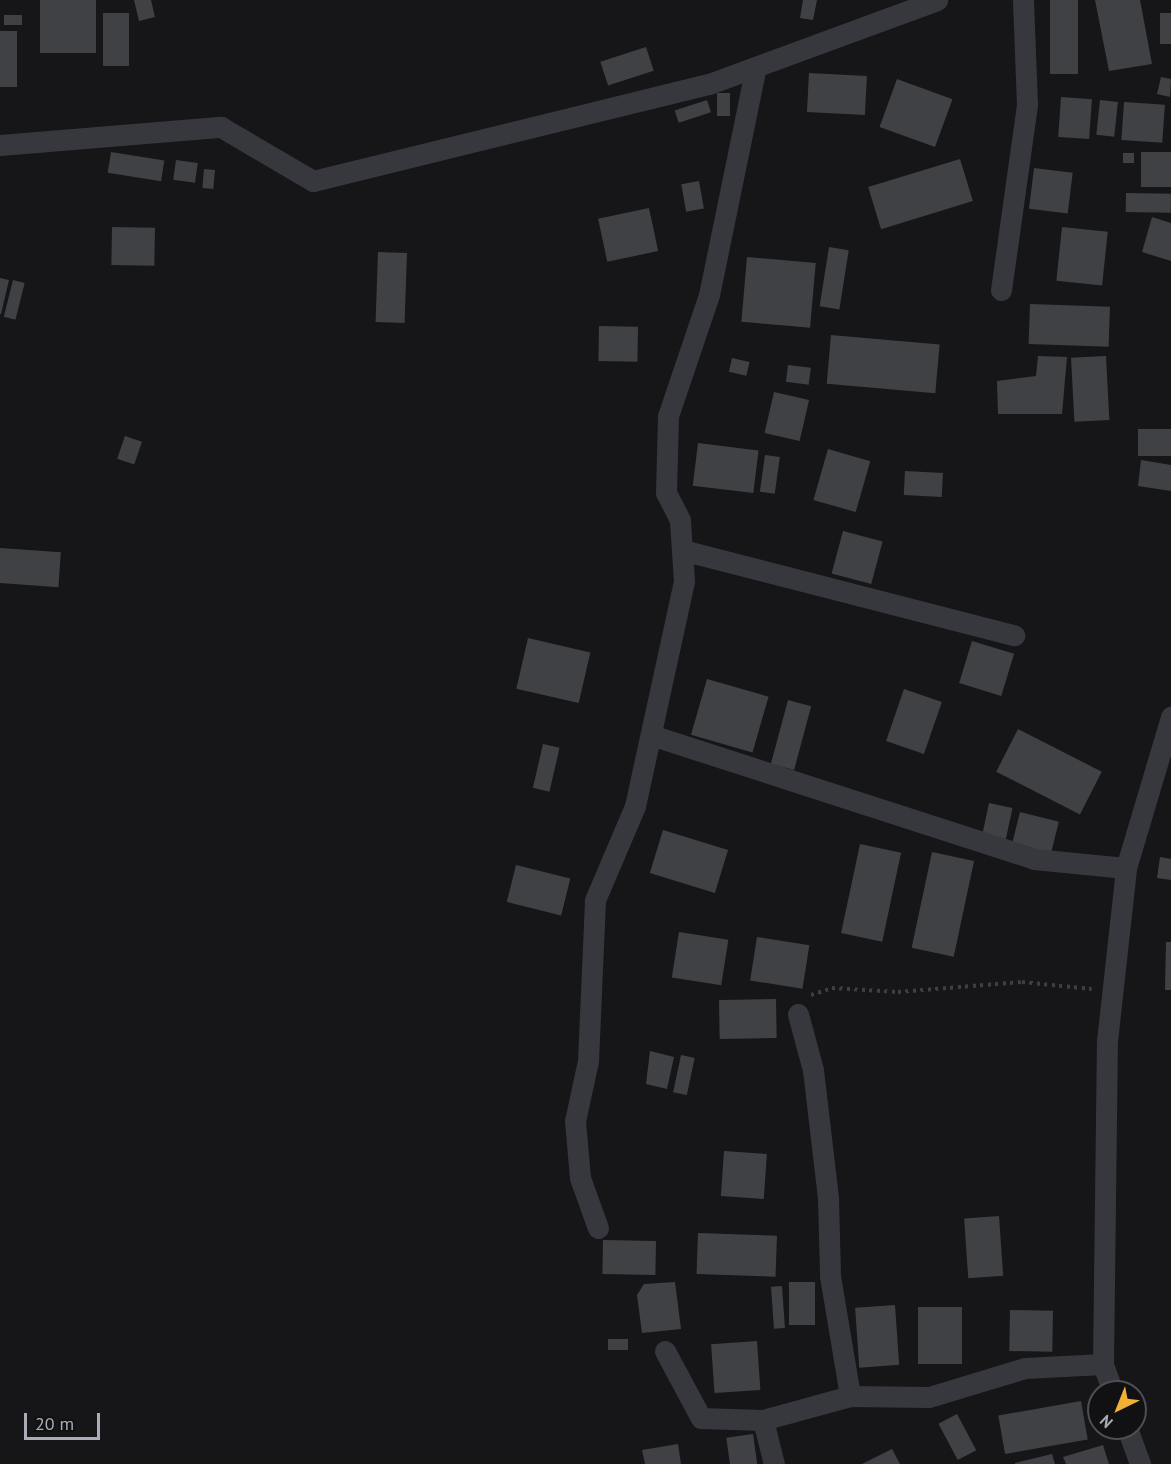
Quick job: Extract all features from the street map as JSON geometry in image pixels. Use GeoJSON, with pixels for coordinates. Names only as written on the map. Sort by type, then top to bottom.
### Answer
{"type":"FeatureCollection","features":[{"type":"Feature","properties":{"kind":"street"},"geometry":{"type":"LineString","coordinates":[[0,145],[221,127],[313,181],[709,84],[937,0]]}},
{"type":"Feature","properties":{"kind":"street"},"geometry":{"type":"LineString","coordinates":[[1001,290],[1027,105],[1023,0]]}},
{"type":"Feature","properties":{"kind":"street"},"geometry":{"type":"LineString","coordinates":[[598,1228],[580,1178],[575,1120],[588,1061],[595,900],[635,806],[651,735],[686,551],[680,520],[666,493],[668,416],[709,295],[756,67]]}},
{"type":"Feature","properties":{"kind":"street"},"geometry":{"type":"LineString","coordinates":[[686,551],[1014,635]]}},
{"type":"Feature","properties":{"kind":"street"},"geometry":{"type":"LineString","coordinates":[[1109,1380],[1103,1364],[1107,1041],[1126,868],[1171,717]]}},
{"type":"Feature","properties":{"kind":"street"},"geometry":{"type":"LineString","coordinates":[[651,735],[1034,859],[1126,868]]}},
{"type":"Feature","properties":{"kind":"street"},"geometry":{"type":"LineString","coordinates":[[798,1014],[813,1070],[828,1198],[830,1276],[850,1396]]}},
{"type":"Feature","properties":{"kind":"street"},"geometry":{"type":"LineString","coordinates":[[665,1351],[702,1418],[763,1420],[850,1396],[929,1397],[1025,1368],[1103,1364]]}},
{"type":"Feature","properties":{"kind":"street"},"geometry":{"type":"LineString","coordinates":[[763,1420],[774,1464]]}},
{"type":"Feature","properties":{"kind":"street"},"geometry":{"type":"LineString","coordinates":[[1131,1440],[1140,1464]]}},
{"type":"Feature","properties":{"kind":"path"},"geometry":{"type":"LineString","coordinates":[[798,1014],[815,991],[832,988],[898,992],[1022,982],[1113,992]]}},
{"type":"Feature","properties":{"kind":"building"},"geometry":{"type":"Polygon","coordinates":[[[40,0],[96,0],[96,53],[40,53],[40,0]]]}},
{"type":"Feature","properties":{"kind":"building"},"geometry":{"type":"Polygon","coordinates":[[[134,0],[151,0],[155,17],[139,21],[134,0]]]}},
{"type":"Feature","properties":{"kind":"building"},"geometry":{"type":"Polygon","coordinates":[[[803,0],[817,0],[813,20],[800,18],[803,0]]]}},
{"type":"Feature","properties":{"kind":"building"},"geometry":{"type":"Polygon","coordinates":[[[1050,0],[1078,0],[1078,74],[1050,74],[1050,0]]]}},
{"type":"Feature","properties":{"kind":"building"},"geometry":{"type":"Polygon","coordinates":[[[1095,0],[1140,0],[1152,64],[1109,71],[1095,0]]]}},
{"type":"Feature","properties":{"kind":"building"},"geometry":{"type":"Polygon","coordinates":[[[103,13],[129,13],[129,66],[103,66],[103,13]]]}},
{"type":"Feature","properties":{"kind":"building"},"geometry":{"type":"Polygon","coordinates":[[[1160,13],[1171,13],[1171,44],[1160,44],[1160,13]]]}},
{"type":"Feature","properties":{"kind":"building"},"geometry":{"type":"Polygon","coordinates":[[[4,15],[22,15],[22,25],[4,25],[4,15]]]}},
{"type":"Feature","properties":{"kind":"building"},"geometry":{"type":"Polygon","coordinates":[[[0,31],[17,31],[17,87],[0,87],[0,31]]]}},
{"type":"Feature","properties":{"kind":"building"},"geometry":{"type":"Polygon","coordinates":[[[646,47],[654,71],[608,86],[600,62],[646,47]]]}},
{"type":"Feature","properties":{"kind":"building"},"geometry":{"type":"Polygon","coordinates":[[[809,73],[867,76],[865,115],[807,112],[809,73]]]}},
{"type":"Feature","properties":{"kind":"building"},"geometry":{"type":"Polygon","coordinates":[[[1161,77],[1171,79],[1170,97],[1157,94],[1161,77]]]}},
{"type":"Feature","properties":{"kind":"building"},"geometry":{"type":"Polygon","coordinates":[[[897,79],[952,99],[935,147],[880,127],[897,79]]]}},
{"type":"Feature","properties":{"kind":"building"},"geometry":{"type":"Polygon","coordinates":[[[717,93],[730,93],[730,116],[717,116],[717,93]]]}},
{"type":"Feature","properties":{"kind":"building"},"geometry":{"type":"Polygon","coordinates":[[[1061,97],[1092,99],[1089,139],[1058,137],[1061,97]]]}},
{"type":"Feature","properties":{"kind":"building"},"geometry":{"type":"Polygon","coordinates":[[[707,100],[711,112],[679,123],[675,111],[707,100]]]}},
{"type":"Feature","properties":{"kind":"building"},"geometry":{"type":"Polygon","coordinates":[[[1100,100],[1118,102],[1114,137],[1096,135],[1100,100]]]}},
{"type":"Feature","properties":{"kind":"building"},"geometry":{"type":"Polygon","coordinates":[[[1124,102],[1165,105],[1162,143],[1121,140],[1124,102]]]}},
{"type":"Feature","properties":{"kind":"building"},"geometry":{"type":"Polygon","coordinates":[[[111,152],[164,160],[161,181],[108,173],[111,152]]]}},
{"type":"Feature","properties":{"kind":"building"},"geometry":{"type":"Polygon","coordinates":[[[1141,152],[1171,152],[1171,187],[1141,187],[1141,152]]]}},
{"type":"Feature","properties":{"kind":"building"},"geometry":{"type":"Polygon","coordinates":[[[1123,153],[1134,153],[1134,163],[1123,163],[1123,153]]]}},
{"type":"Feature","properties":{"kind":"building"},"geometry":{"type":"Polygon","coordinates":[[[960,159],[973,201],[881,229],[868,187],[960,159]]]}},
{"type":"Feature","properties":{"kind":"building"},"geometry":{"type":"Polygon","coordinates":[[[176,160],[198,163],[195,183],[173,180],[176,160]]]}},
{"type":"Feature","properties":{"kind":"building"},"geometry":{"type":"Polygon","coordinates":[[[1034,168],[1073,173],[1068,213],[1029,209],[1034,168]]]}},
{"type":"Feature","properties":{"kind":"building"},"geometry":{"type":"Polygon","coordinates":[[[204,169],[215,170],[213,189],[202,188],[204,169]]]}},
{"type":"Feature","properties":{"kind":"building"},"geometry":{"type":"Polygon","coordinates":[[[699,181],[704,209],[686,212],[681,184],[699,181]]]}},
{"type":"Feature","properties":{"kind":"building"},"geometry":{"type":"Polygon","coordinates":[[[1126,193],[1171,194],[1171,213],[1126,212],[1126,193]]]}},
{"type":"Feature","properties":{"kind":"building"},"geometry":{"type":"Polygon","coordinates":[[[649,208],[658,251],[607,262],[598,219],[649,208]]]}},
{"type":"Feature","properties":{"kind":"building"},"geometry":{"type":"Polygon","coordinates":[[[1152,217],[1171,223],[1171,261],[1142,252],[1152,217]]]}},
{"type":"Feature","properties":{"kind":"building"},"geometry":{"type":"Polygon","coordinates":[[[112,227],[155,228],[154,266],[111,265],[112,227]]]}},
{"type":"Feature","properties":{"kind":"building"},"geometry":{"type":"Polygon","coordinates":[[[1062,227],[1108,232],[1102,286],[1056,281],[1062,227]]]}},
{"type":"Feature","properties":{"kind":"building"},"geometry":{"type":"Polygon","coordinates":[[[829,247],[849,250],[839,309],[820,306],[829,247]]]}},
{"type":"Feature","properties":{"kind":"building"},"geometry":{"type":"Polygon","coordinates":[[[378,252],[407,253],[405,323],[376,322],[378,252]]]}},
{"type":"Feature","properties":{"kind":"building"},"geometry":{"type":"Polygon","coordinates":[[[747,257],[816,263],[810,328],[741,322],[747,257]]]}},
{"type":"Feature","properties":{"kind":"building"},"geometry":{"type":"Polygon","coordinates":[[[0,278],[9,280],[1,314],[0,314],[0,278]]]}},
{"type":"Feature","properties":{"kind":"building"},"geometry":{"type":"Polygon","coordinates":[[[13,280],[25,283],[15,320],[4,317],[13,280]]]}},
{"type":"Feature","properties":{"kind":"building"},"geometry":{"type":"Polygon","coordinates":[[[1030,304],[1110,307],[1109,347],[1029,344],[1030,304]]]}},
{"type":"Feature","properties":{"kind":"building"},"geometry":{"type":"Polygon","coordinates":[[[599,326],[638,327],[637,362],[598,361],[599,326]]]}},
{"type":"Feature","properties":{"kind":"building"},"geometry":{"type":"Polygon","coordinates":[[[831,335],[940,344],[935,393],[827,384],[831,335]]]}},
{"type":"Feature","properties":{"kind":"building"},"geometry":{"type":"Polygon","coordinates":[[[1038,356],[1067,357],[1062,414],[998,414],[997,381],[1036,376],[1038,356]]]}},
{"type":"Feature","properties":{"kind":"building"},"geometry":{"type":"Polygon","coordinates":[[[1106,356],[1109,420],[1074,422],[1071,358],[1106,356]]]}},
{"type":"Feature","properties":{"kind":"building"},"geometry":{"type":"Polygon","coordinates":[[[732,358],[750,362],[746,376],[729,372],[732,358]]]}},
{"type":"Feature","properties":{"kind":"building"},"geometry":{"type":"Polygon","coordinates":[[[788,365],[811,368],[809,385],[786,382],[788,365]]]}},
{"type":"Feature","properties":{"kind":"building"},"geometry":{"type":"Polygon","coordinates":[[[774,392],[809,400],[800,441],[765,433],[774,392]]]}},
{"type":"Feature","properties":{"kind":"building"},"geometry":{"type":"Polygon","coordinates":[[[1138,429],[1171,429],[1171,456],[1138,456],[1138,429]]]}},
{"type":"Feature","properties":{"kind":"building"},"geometry":{"type":"Polygon","coordinates":[[[125,436],[142,442],[134,465],[117,459],[125,436]]]}},
{"type":"Feature","properties":{"kind":"building"},"geometry":{"type":"Polygon","coordinates":[[[698,443],[759,450],[753,493],[693,486],[698,443]]]}},
{"type":"Feature","properties":{"kind":"building"},"geometry":{"type":"Polygon","coordinates":[[[828,449],[870,461],[856,512],[813,500],[828,449]]]}},
{"type":"Feature","properties":{"kind":"building"},"geometry":{"type":"Polygon","coordinates":[[[765,455],[780,457],[775,494],[760,492],[765,455]]]}},
{"type":"Feature","properties":{"kind":"building"},"geometry":{"type":"Polygon","coordinates":[[[1141,460],[1171,465],[1171,491],[1138,486],[1141,460]]]}},
{"type":"Feature","properties":{"kind":"building"},"geometry":{"type":"Polygon","coordinates":[[[905,471],[943,473],[942,497],[904,495],[905,471]]]}},
{"type":"Feature","properties":{"kind":"building"},"geometry":{"type":"Polygon","coordinates":[[[843,531],[883,542],[871,584],[832,574],[843,531]]]}},
{"type":"Feature","properties":{"kind":"building"},"geometry":{"type":"Polygon","coordinates":[[[0,548],[61,552],[58,587],[0,583],[0,548]]]}},
{"type":"Feature","properties":{"kind":"building"},"geometry":{"type":"Polygon","coordinates":[[[528,638],[590,652],[579,703],[516,689],[528,638]]]}},
{"type":"Feature","properties":{"kind":"building"},"geometry":{"type":"Polygon","coordinates":[[[972,641],[1014,654],[1001,696],[959,683],[972,641]]]}},
{"type":"Feature","properties":{"kind":"building"},"geometry":{"type":"Polygon","coordinates":[[[707,679],[769,697],[753,752],[691,735],[707,679]]]}},
{"type":"Feature","properties":{"kind":"building"},"geometry":{"type":"Polygon","coordinates":[[[904,689],[942,702],[924,754],[886,741],[904,689]]]}},
{"type":"Feature","properties":{"kind":"building"},"geometry":{"type":"Polygon","coordinates":[[[788,700],[811,706],[794,770],[771,764],[788,700]]]}},
{"type":"Feature","properties":{"kind":"building"},"geometry":{"type":"Polygon","coordinates":[[[1018,729],[1102,772],[1080,814],[996,772],[1018,729]]]}},
{"type":"Feature","properties":{"kind":"building"},"geometry":{"type":"Polygon","coordinates":[[[543,744],[560,748],[549,792],[533,788],[543,744]]]}},
{"type":"Feature","properties":{"kind":"building"},"geometry":{"type":"Polygon","coordinates":[[[989,803],[1012,808],[1005,841],[982,836],[989,803]]]}},
{"type":"Feature","properties":{"kind":"building"},"geometry":{"type":"Polygon","coordinates":[[[1020,812],[1059,822],[1051,855],[1012,845],[1020,812]]]}},
{"type":"Feature","properties":{"kind":"building"},"geometry":{"type":"Polygon","coordinates":[[[663,830],[728,850],[715,893],[650,873],[663,830]]]}},
{"type":"Feature","properties":{"kind":"building"},"geometry":{"type":"Polygon","coordinates":[[[860,844],[901,853],[882,942],[841,933],[860,844]]]}},
{"type":"Feature","properties":{"kind":"building"},"geometry":{"type":"Polygon","coordinates":[[[932,852],[974,861],[954,957],[912,948],[932,852]]]}},
{"type":"Feature","properties":{"kind":"building"},"geometry":{"type":"Polygon","coordinates":[[[1160,857],[1171,859],[1171,880],[1157,878],[1160,857]]]}},
{"type":"Feature","properties":{"kind":"building"},"geometry":{"type":"Polygon","coordinates":[[[516,865],[570,879],[561,915],[507,902],[516,865]]]}},
{"type":"Feature","properties":{"kind":"building"},"geometry":{"type":"Polygon","coordinates":[[[679,932],[728,940],[721,985],[672,977],[679,932]]]}},
{"type":"Feature","properties":{"kind":"building"},"geometry":{"type":"Polygon","coordinates":[[[757,937],[809,945],[802,989],[750,980],[757,937]]]}},
{"type":"Feature","properties":{"kind":"building"},"geometry":{"type":"Polygon","coordinates":[[[1166,942],[1171,942],[1171,990],[1165,990],[1166,942]]]}},
{"type":"Feature","properties":{"kind":"building"},"geometry":{"type":"Polygon","coordinates":[[[776,999],[777,1038],[720,1039],[719,1000],[776,999]]]}},
{"type":"Feature","properties":{"kind":"building"},"geometry":{"type":"Polygon","coordinates":[[[650,1051],[674,1057],[667,1089],[646,1084],[650,1051]]]}},
{"type":"Feature","properties":{"kind":"building"},"geometry":{"type":"Polygon","coordinates":[[[681,1055],[695,1058],[687,1095],[673,1092],[681,1055]]]}},
{"type":"Feature","properties":{"kind":"building"},"geometry":{"type":"Polygon","coordinates":[[[724,1151],[767,1154],[764,1199],[721,1196],[724,1151]]]}},
{"type":"Feature","properties":{"kind":"building"},"geometry":{"type":"Polygon","coordinates":[[[999,1216],[1003,1276],[968,1278],[964,1218],[999,1216]]]}},
{"type":"Feature","properties":{"kind":"building"},"geometry":{"type":"Polygon","coordinates":[[[698,1233],[777,1236],[776,1277],[697,1274],[698,1233]]]}},
{"type":"Feature","properties":{"kind":"building"},"geometry":{"type":"Polygon","coordinates":[[[603,1240],[656,1241],[655,1275],[602,1274],[603,1240]]]}},
{"type":"Feature","properties":{"kind":"building"},"geometry":{"type":"Polygon","coordinates":[[[675,1282],[681,1329],[642,1333],[637,1295],[644,1284],[675,1282]]]}},
{"type":"Feature","properties":{"kind":"building"},"geometry":{"type":"Polygon","coordinates":[[[789,1282],[815,1282],[815,1325],[789,1325],[789,1282]]]}},
{"type":"Feature","properties":{"kind":"building"},"geometry":{"type":"Polygon","coordinates":[[[782,1286],[785,1328],[774,1329],[771,1287],[782,1286]]]}},
{"type":"Feature","properties":{"kind":"building"},"geometry":{"type":"Polygon","coordinates":[[[895,1305],[899,1365],[859,1368],[855,1308],[895,1305]]]}},
{"type":"Feature","properties":{"kind":"building"},"geometry":{"type":"Polygon","coordinates":[[[918,1307],[962,1307],[962,1364],[918,1364],[918,1307]]]}},
{"type":"Feature","properties":{"kind":"building"},"geometry":{"type":"Polygon","coordinates":[[[1010,1310],[1053,1311],[1052,1352],[1009,1351],[1010,1310]]]}},
{"type":"Feature","properties":{"kind":"building"},"geometry":{"type":"Polygon","coordinates":[[[608,1339],[628,1339],[628,1350],[608,1350],[608,1339]]]}},
{"type":"Feature","properties":{"kind":"building"},"geometry":{"type":"Polygon","coordinates":[[[757,1341],[760,1390],[715,1393],[711,1344],[757,1341]]]}},
{"type":"Feature","properties":{"kind":"building"},"geometry":{"type":"Polygon","coordinates":[[[1081,1401],[1087,1440],[1005,1454],[998,1416],[1081,1401]]]}},
{"type":"Feature","properties":{"kind":"building"},"geometry":{"type":"Polygon","coordinates":[[[957,1414],[976,1450],[958,1460],[938,1424],[957,1414]]]}},
{"type":"Feature","properties":{"kind":"building"},"geometry":{"type":"Polygon","coordinates":[[[753,1434],[757,1464],[730,1464],[726,1438],[753,1434]]]}},
{"type":"Feature","properties":{"kind":"building"},"geometry":{"type":"Polygon","coordinates":[[[678,1444],[681,1464],[645,1464],[642,1450],[678,1444]]]}},
{"type":"Feature","properties":{"kind":"building"},"geometry":{"type":"Polygon","coordinates":[[[1103,1445],[1109,1464],[1066,1464],[1063,1457],[1103,1445]]]}},
{"type":"Feature","properties":{"kind":"building"},"geometry":{"type":"Polygon","coordinates":[[[892,1449],[900,1464],[862,1464],[892,1449]]]}},
{"type":"Feature","properties":{"kind":"building"},"geometry":{"type":"Polygon","coordinates":[[[1052,1454],[1055,1464],[1015,1464],[1015,1463],[1052,1454]]]}}]}
